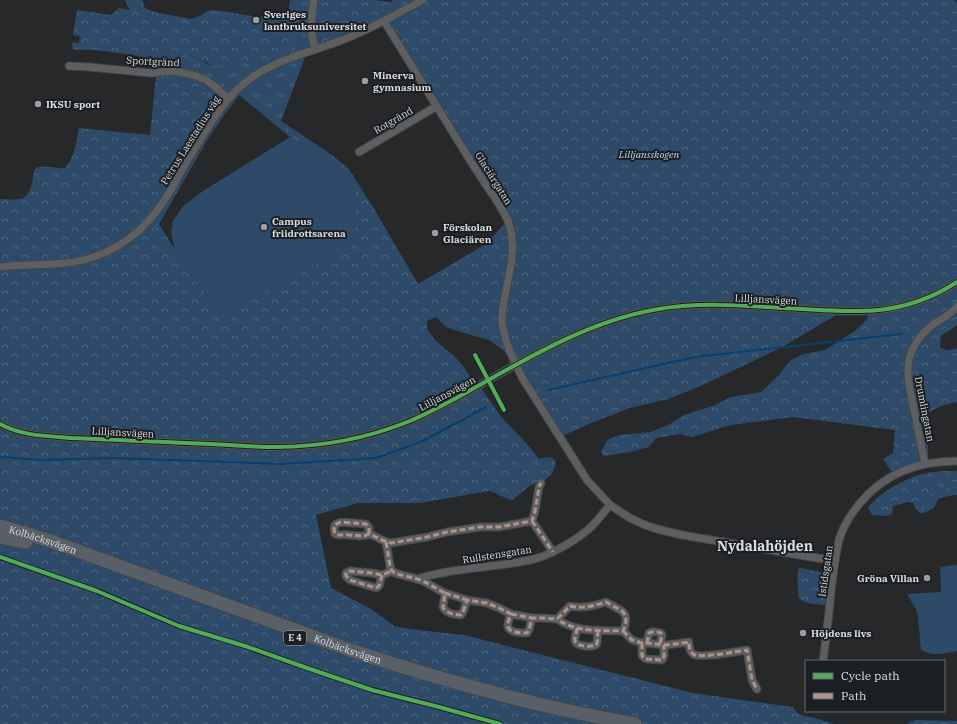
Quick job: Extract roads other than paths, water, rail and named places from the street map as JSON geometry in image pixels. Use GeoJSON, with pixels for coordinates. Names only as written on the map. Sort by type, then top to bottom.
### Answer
{"type":"FeatureCollection","features":[{"type":"Feature","properties":{"kind":"highway","name":"Kolbäcksvägen"},"geometry":{"type":"LineString","coordinates":[[0,526],[59,544],[350,650],[393,664],[465,686],[517,699],[635,724]]}},
{"type":"Feature","properties":{"kind":"highway","name":"Kolbäcksvägen"},"geometry":{"type":"LineString","coordinates":[[0,537],[57,552],[347,657],[428,683],[562,718],[595,724]]}},
{"type":"Feature","properties":{"kind":"street"},"geometry":{"type":"LineString","coordinates":[[314,0],[311,21],[315,49]]}},
{"type":"Feature","properties":{"kind":"street","name":"Petrus Laestadius väg"},"geometry":{"type":"LineString","coordinates":[[0,267],[68,263],[100,255],[123,243],[150,220],[165,200],[218,111],[228,98],[238,89],[260,72],[275,64],[296,55],[347,38],[384,21],[423,0]]}},
{"type":"Feature","properties":{"kind":"street","name":"Glaciärgatan"},"geometry":{"type":"LineString","coordinates":[[384,21],[508,220],[511,233],[512,263],[502,317],[502,330],[516,365]]}},
{"type":"Feature","properties":{"kind":"street","name":"Sportgränd"},"geometry":{"type":"LineString","coordinates":[[69,66],[151,73],[173,71],[186,73],[206,80],[228,98]]}},
{"type":"Feature","properties":{"kind":"street","name":"Rotgränd"},"geometry":{"type":"LineString","coordinates":[[359,152],[437,106]]}},
{"type":"Feature","properties":{"kind":"street","name":"Lilljansvägen"},"geometry":{"type":"LineString","coordinates":[[0,424],[21,432],[72,438],[275,447],[322,444],[360,437],[410,421],[445,404],[554,345],[587,330],[621,318],[652,310],[705,304],[852,311],[881,310],[919,300],[940,292],[957,282]]}},
{"type":"Feature","properties":{"kind":"street","name":"Drumlingatan"},"geometry":{"type":"LineString","coordinates":[[925,464],[909,385],[909,361],[913,348],[920,336],[928,328],[948,315],[957,306]]}},
{"type":"Feature","properties":{"kind":"street"},"geometry":{"type":"LineString","coordinates":[[516,365],[523,379],[587,480],[610,505],[634,520],[657,529],[716,541],[834,561]]}},
{"type":"Feature","properties":{"kind":"street","name":"Istidsgatan"},"geometry":{"type":"LineString","coordinates":[[823,660],[834,561],[840,540],[848,520],[854,510],[881,482],[894,475],[907,469],[925,464],[942,461],[957,461]]}},
{"type":"Feature","properties":{"kind":"street"},"geometry":{"type":"LineString","coordinates":[[532,521],[541,483]]}},
{"type":"Feature","properties":{"kind":"street","name":"Rullstensgatan"},"geometry":{"type":"LineString","coordinates":[[417,578],[433,574],[522,561],[553,552],[586,532],[610,505]]}},
{"type":"Feature","properties":{"kind":"street"},"geometry":{"type":"LineString","coordinates":[[369,534],[390,543],[447,532],[480,527],[499,527],[532,521]]}},
{"type":"Feature","properties":{"kind":"street"},"geometry":{"type":"LineString","coordinates":[[532,521],[553,552]]}},
{"type":"Feature","properties":{"kind":"street"},"geometry":{"type":"LineString","coordinates":[[386,542],[392,571],[404,576],[417,578],[445,593],[466,600],[487,603],[511,614],[532,618],[557,619],[565,624],[577,628],[623,631],[632,640],[644,643],[662,644],[689,642],[690,650],[693,654],[701,656],[747,650],[752,680],[757,689]]}},
{"type":"Feature","properties":{"kind":"street"},"geometry":{"type":"LineString","coordinates":[[382,576],[392,571]]}},
{"type":"Feature","properties":{"kind":"street"},"geometry":{"type":"LineString","coordinates":[[445,593],[442,608],[446,612],[461,615],[466,600]]}},
{"type":"Feature","properties":{"kind":"street"},"geometry":{"type":"LineString","coordinates":[[557,619],[570,606],[582,607],[598,605],[606,602],[625,614],[626,623],[623,631]]}},
{"type":"Feature","properties":{"kind":"street"},"geometry":{"type":"LineString","coordinates":[[511,614],[508,627],[512,631],[527,633],[532,618]]}},
{"type":"Feature","properties":{"kind":"street"},"geometry":{"type":"LineString","coordinates":[[577,628],[575,641],[577,644],[592,647],[597,643],[598,630]]}},
{"type":"Feature","properties":{"kind":"street"},"geometry":{"type":"LineString","coordinates":[[650,632],[661,633],[662,644],[664,656],[662,660],[646,660],[642,656],[644,643],[650,632]]}},
{"type":"Feature","properties":{"kind":"waterway"},"geometry":{"type":"LineString","coordinates":[[548,390],[695,357],[901,334]]}},
{"type":"Feature","properties":{"kind":"waterway"},"geometry":{"type":"LineString","coordinates":[[0,457],[40,460],[112,458],[282,464],[376,458],[421,442],[486,407]]}},
{"type":"Feature","properties":{"kind":"place","name":"Sveriges lantbruksuniversitet"},"geometry":{"type":"Point","coordinates":[256,20]}},
{"type":"Feature","properties":{"kind":"place","name":"Minerva gymnasium"},"geometry":{"type":"Point","coordinates":[365,81]}},
{"type":"Feature","properties":{"kind":"place","name":"IKSU sport"},"geometry":{"type":"Point","coordinates":[38,104]}},
{"type":"Feature","properties":{"kind":"place","name":"Campus friidrottsarena"},"geometry":{"type":"Point","coordinates":[264,227]}},
{"type":"Feature","properties":{"kind":"place","name":"Förskolan Glaciären"},"geometry":{"type":"Point","coordinates":[435,233]}},
{"type":"Feature","properties":{"kind":"place","name":"Gröna Villan"},"geometry":{"type":"Point","coordinates":[927,578]}},
{"type":"Feature","properties":{"kind":"place","name":"Höjdens livs"},"geometry":{"type":"Point","coordinates":[803,633]}},
{"type":"Feature","properties":{"kind":"district","name":"Nydalahöjden"},"geometry":{"type":"Point","coordinates":[765,546]}},
{"type":"Feature","properties":{"kind":"park label","name":"Lilljansskogen"},"geometry":{"type":"Point","coordinates":[649,154]}}]}
